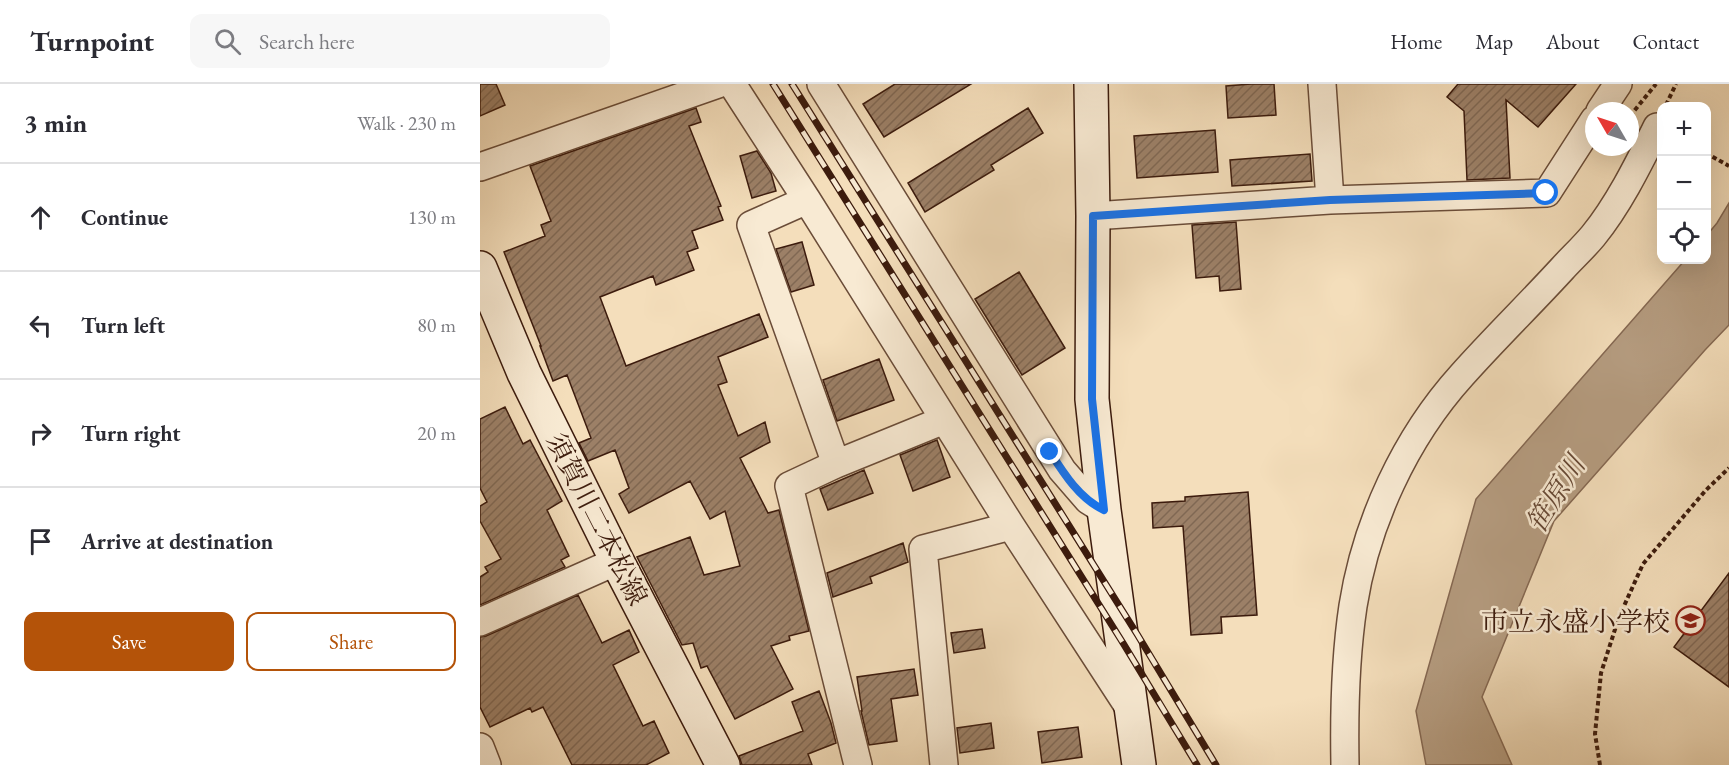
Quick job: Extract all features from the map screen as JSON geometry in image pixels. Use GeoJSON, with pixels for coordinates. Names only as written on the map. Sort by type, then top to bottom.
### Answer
{"type":"FeatureCollection","features":[{"type":"Feature","properties":{"kind":"street"},"geometry":{"type":"LineString","coordinates":[[480,166],[718,84]]}},
{"type":"Feature","properties":{"kind":"street"},"geometry":{"type":"LineString","coordinates":[[732,84],[1011,526],[1130,709]]}},
{"type":"Feature","properties":{"kind":"street"},"geometry":{"type":"LineString","coordinates":[[821,84],[1062,470],[1088,500],[1104,510]]}},
{"type":"Feature","properties":{"kind":"street"},"geometry":{"type":"LineString","coordinates":[[1091,84],[1092,399],[1104,510],[1139,765]]}},
{"type":"Feature","properties":{"kind":"street"},"geometry":{"type":"LineString","coordinates":[[1322,84],[1330,200]]}},
{"type":"Feature","properties":{"kind":"street"},"geometry":{"type":"LineString","coordinates":[[1606,102],[1618,84]]}},
{"type":"Feature","properties":{"kind":"street"},"geometry":{"type":"LineString","coordinates":[[1345,765],[1345,686],[1353,607],[1362,562],[1385,497],[1404,459],[1433,411],[1460,376],[1593,236],[1631,179],[1657,125]]}},
{"type":"Feature","properties":{"kind":"street"},"geometry":{"type":"LineString","coordinates":[[1093,216],[1330,200],[1546,193],[1585,134]]}},
{"type":"Feature","properties":{"kind":"street"},"geometry":{"type":"LineString","coordinates":[[807,200],[751,225],[836,464]]}},
{"type":"Feature","properties":{"kind":"street","name":"須賀川二本松線"},"geometry":{"type":"LineString","coordinates":[[480,268],[524,374],[617,561],[723,765]]}},
{"type":"Feature","properties":{"kind":"street"},"geometry":{"type":"LineString","coordinates":[[858,765],[789,486],[836,464],[944,420]]}},
{"type":"Feature","properties":{"kind":"street"},"geometry":{"type":"LineString","coordinates":[[944,765],[923,549],[1011,526]]}},
{"type":"Feature","properties":{"kind":"street"},"geometry":{"type":"LineString","coordinates":[[480,622],[617,561]]}},
{"type":"Feature","properties":{"kind":"street"},"geometry":{"type":"LineString","coordinates":[[480,747],[487,765]]}},
{"type":"Feature","properties":{"kind":"path"},"geometry":{"type":"LineString","coordinates":[[1639,105],[1656,84]]}},
{"type":"Feature","properties":{"kind":"path"},"geometry":{"type":"LineString","coordinates":[[1668,102],[1676,84]]}},
{"type":"Feature","properties":{"kind":"path"},"geometry":{"type":"LineString","coordinates":[[1711,155],[1729,166]]}},
{"type":"Feature","properties":{"kind":"path"},"geometry":{"type":"LineString","coordinates":[[1600,765],[1595,734],[1601,673],[1619,616],[1643,564],[1706,490],[1729,468]]}},
{"type":"Feature","properties":{"kind":"water","name":"笹原川"},"geometry":{"type":"Polygon","coordinates":[[[1729,203],[1729,325],[1554,521],[1482,697],[1512,765],[1426,765],[1416,711],[1476,499],[1682,264],[1711,264],[1711,230],[1729,203]]]}},
{"type":"Feature","properties":{"kind":"building"},"geometry":{"type":"Polygon","coordinates":[[[480,84],[496,84],[505,105],[480,116],[480,84]]]}},
{"type":"Feature","properties":{"kind":"building"},"geometry":{"type":"Polygon","coordinates":[[[895,84],[971,84],[884,137],[863,104],[895,84]]]}},
{"type":"Feature","properties":{"kind":"building"},"geometry":{"type":"Polygon","coordinates":[[[1274,84],[1276,115],[1228,118],[1226,86],[1274,84]]]}},
{"type":"Feature","properties":{"kind":"building"},"geometry":{"type":"Polygon","coordinates":[[[1458,84],[1576,84],[1538,127],[1506,100],[1510,178],[1467,180],[1464,111],[1447,97],[1458,84]]]}},
{"type":"Feature","properties":{"kind":"building"},"geometry":{"type":"Polygon","coordinates":[[[696,108],[701,122],[689,126],[721,206],[718,207],[723,220],[692,231],[698,248],[687,252],[694,270],[656,285],[653,276],[600,297],[626,366],[759,314],[768,337],[718,357],[727,382],[718,385],[738,436],[765,422],[770,442],[740,458],[768,513],[779,510],[809,631],[789,636],[790,640],[771,646],[793,689],[735,719],[707,666],[701,668],[693,643],[682,645],[637,557],[690,537],[704,575],[740,566],[725,511],[710,519],[690,481],[629,513],[619,494],[629,488],[615,450],[588,461],[579,443],[591,438],[567,375],[553,381],[504,252],[545,236],[541,225],[551,221],[530,166],[696,108]]]}},
{"type":"Feature","properties":{"kind":"building"},"geometry":{"type":"Polygon","coordinates":[[[1028,108],[1043,133],[991,165],[994,170],[925,212],[908,183],[1028,108]]]}},
{"type":"Feature","properties":{"kind":"building"},"geometry":{"type":"Polygon","coordinates":[[[1215,130],[1218,172],[1137,178],[1134,136],[1215,130]]]}},
{"type":"Feature","properties":{"kind":"building"},"geometry":{"type":"Polygon","coordinates":[[[757,151],[771,173],[776,191],[752,198],[740,156],[757,151]]]}},
{"type":"Feature","properties":{"kind":"building"},"geometry":{"type":"Polygon","coordinates":[[[1310,154],[1312,181],[1232,186],[1230,160],[1310,154]]]}},
{"type":"Feature","properties":{"kind":"building"},"geometry":{"type":"Polygon","coordinates":[[[1236,222],[1241,289],[1220,291],[1219,276],[1196,278],[1192,225],[1236,222]]]}},
{"type":"Feature","properties":{"kind":"building"},"geometry":{"type":"Polygon","coordinates":[[[802,242],[814,285],[791,292],[776,249],[802,242]]]}},
{"type":"Feature","properties":{"kind":"building"},"geometry":{"type":"Polygon","coordinates":[[[1019,272],[1065,348],[1022,375],[975,299],[1019,272]]]}},
{"type":"Feature","properties":{"kind":"building"},"geometry":{"type":"Polygon","coordinates":[[[879,359],[894,400],[837,421],[823,380],[879,359]]]}},
{"type":"Feature","properties":{"kind":"building"},"geometry":{"type":"Polygon","coordinates":[[[505,407],[523,444],[530,440],[562,501],[547,510],[569,556],[561,560],[565,567],[480,605],[480,577],[488,572],[485,567],[501,559],[480,521],[480,506],[487,502],[480,488],[480,419],[505,407]]]}},
{"type":"Feature","properties":{"kind":"building"},"geometry":{"type":"Polygon","coordinates":[[[937,440],[950,477],[913,491],[900,455],[937,440]]]}},
{"type":"Feature","properties":{"kind":"building"},"geometry":{"type":"Polygon","coordinates":[[[864,470],[873,493],[828,510],[820,489],[864,470]]]}},
{"type":"Feature","properties":{"kind":"building"},"geometry":{"type":"Polygon","coordinates":[[[1248,492],[1257,615],[1221,617],[1222,633],[1191,635],[1183,526],[1153,528],[1152,503],[1185,501],[1185,497],[1248,492]]]}},
{"type":"Feature","properties":{"kind":"building"},"geometry":{"type":"Polygon","coordinates":[[[903,543],[908,562],[870,577],[872,583],[833,597],[827,573],[903,543]]]}},
{"type":"Feature","properties":{"kind":"building"},"geometry":{"type":"Polygon","coordinates":[[[1729,573],[1729,687],[1674,647],[1729,573]]]}},
{"type":"Feature","properties":{"kind":"building"},"geometry":{"type":"Polygon","coordinates":[[[578,595],[602,643],[629,630],[639,652],[613,665],[643,726],[654,721],[669,753],[646,765],[572,765],[543,707],[532,712],[530,708],[490,727],[480,707],[480,637],[578,595]]]}},
{"type":"Feature","properties":{"kind":"building"},"geometry":{"type":"Polygon","coordinates":[[[982,629],[985,648],[954,653],[951,633],[982,629]]]}},
{"type":"Feature","properties":{"kind":"building"},"geometry":{"type":"Polygon","coordinates":[[[914,669],[918,695],[891,699],[897,741],[869,745],[861,711],[857,677],[914,669]]]}},
{"type":"Feature","properties":{"kind":"building"},"geometry":{"type":"Polygon","coordinates":[[[819,691],[836,743],[808,754],[812,765],[742,765],[739,756],[803,731],[792,702],[819,691]]]}},
{"type":"Feature","properties":{"kind":"building"},"geometry":{"type":"Polygon","coordinates":[[[991,723],[994,748],[960,753],[957,728],[991,723]]]}},
{"type":"Feature","properties":{"kind":"building"},"geometry":{"type":"Polygon","coordinates":[[[1078,727],[1082,757],[1042,763],[1038,732],[1078,727]]]}},
{"type":"Feature","properties":{"kind":"railway"},"geometry":{"type":"LineString","coordinates":[[773,84],[1197,765]]}},
{"type":"Feature","properties":{"kind":"railway"},"geometry":{"type":"LineString","coordinates":[[792,84],[1137,634],[1216,765]]}},
{"type":"Feature","properties":{"kind":"place","name":"市立永盛小学校"},"geometry":{"type":"Point","coordinates":[1691,621]}},
{"type":"Feature","properties":{"kind":"route"},"geometry":{"type":"LineString","coordinates":[[1050,452],[1088,500],[1104,510],[1092,399],[1093,216],[1330,200],[1546,193]]}}]}
